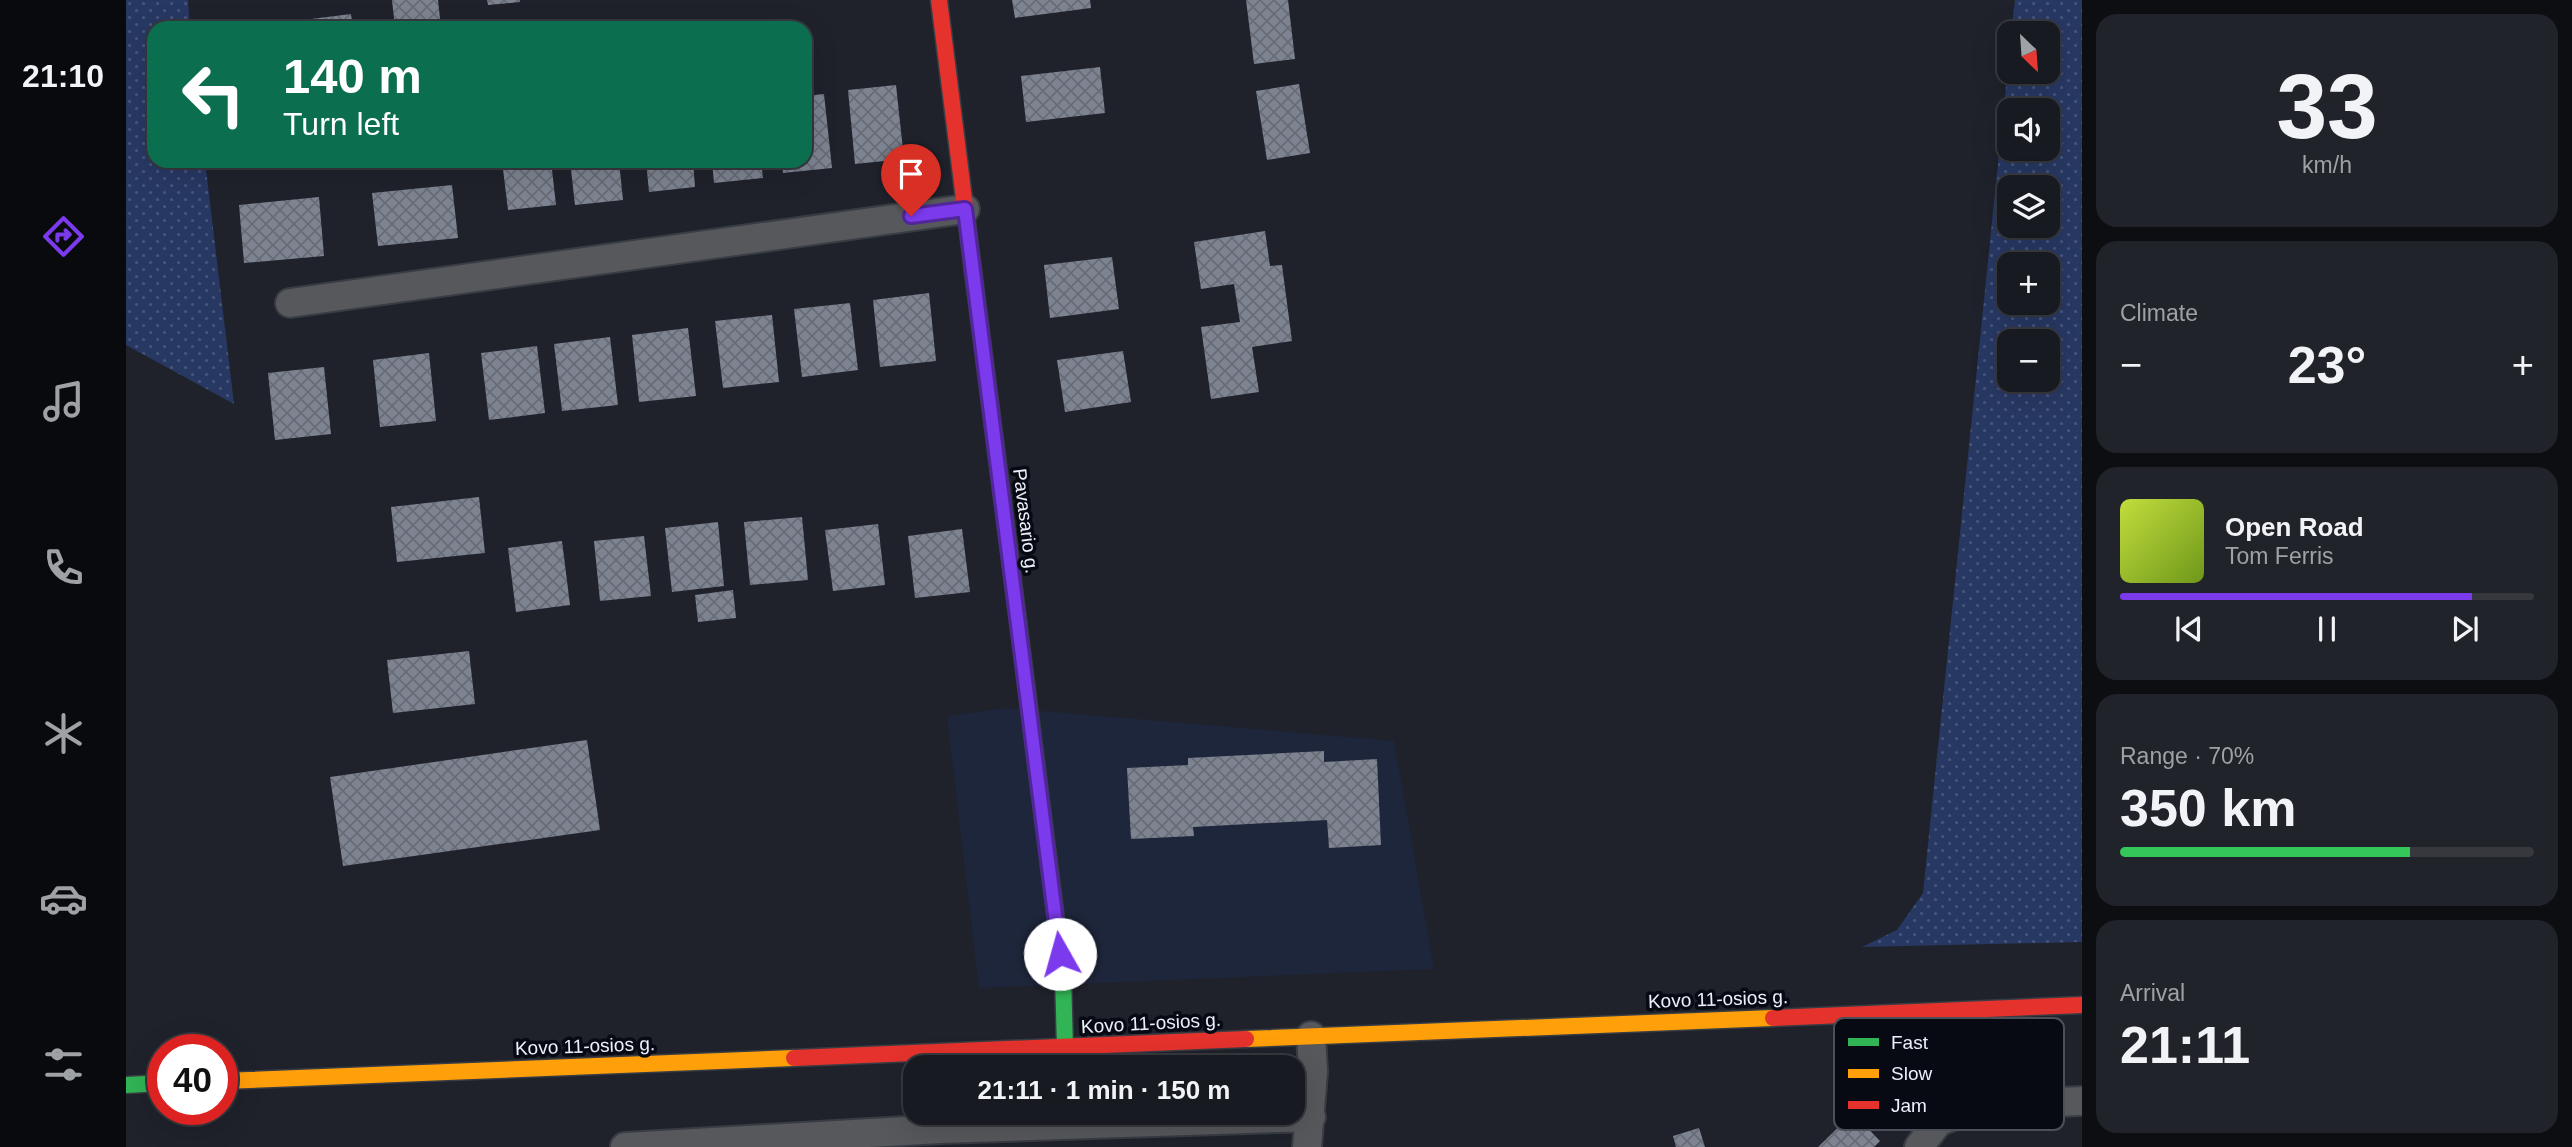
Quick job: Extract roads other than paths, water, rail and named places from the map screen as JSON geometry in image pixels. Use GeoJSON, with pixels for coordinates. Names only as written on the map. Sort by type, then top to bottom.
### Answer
{"type":"FeatureCollection","features":[{"type":"Feature","properties":{"kind":"main road","name":"Pavasario g."},"geometry":{"type":"LineString","coordinates":[[939,0],[1063,975],[1065,1048]]}},
{"type":"Feature","properties":{"kind":"main road","name":"Kovo 11-osios g."},"geometry":{"type":"LineString","coordinates":[[238,1080],[2082,1005]]}},
{"type":"Feature","properties":{"kind":"main road"},"geometry":{"type":"LineString","coordinates":[[126,1085],[147,1084]]}},
{"type":"Feature","properties":{"kind":"street"},"geometry":{"type":"LineString","coordinates":[[290,303],[965,209]]}},
{"type":"Feature","properties":{"kind":"street"},"geometry":{"type":"LineString","coordinates":[[1307,1147],[1313,1072],[1311,1037]]}},
{"type":"Feature","properties":{"kind":"street"},"geometry":{"type":"LineString","coordinates":[[2064,1102],[2082,1101]]}},
{"type":"Feature","properties":{"kind":"street"},"geometry":{"type":"LineString","coordinates":[[625,1147],[940,1129],[1311,1117]]}},
{"type":"Feature","properties":{"kind":"street"},"geometry":{"type":"LineString","coordinates":[[1919,1147],[1932,1130]]}}]}
